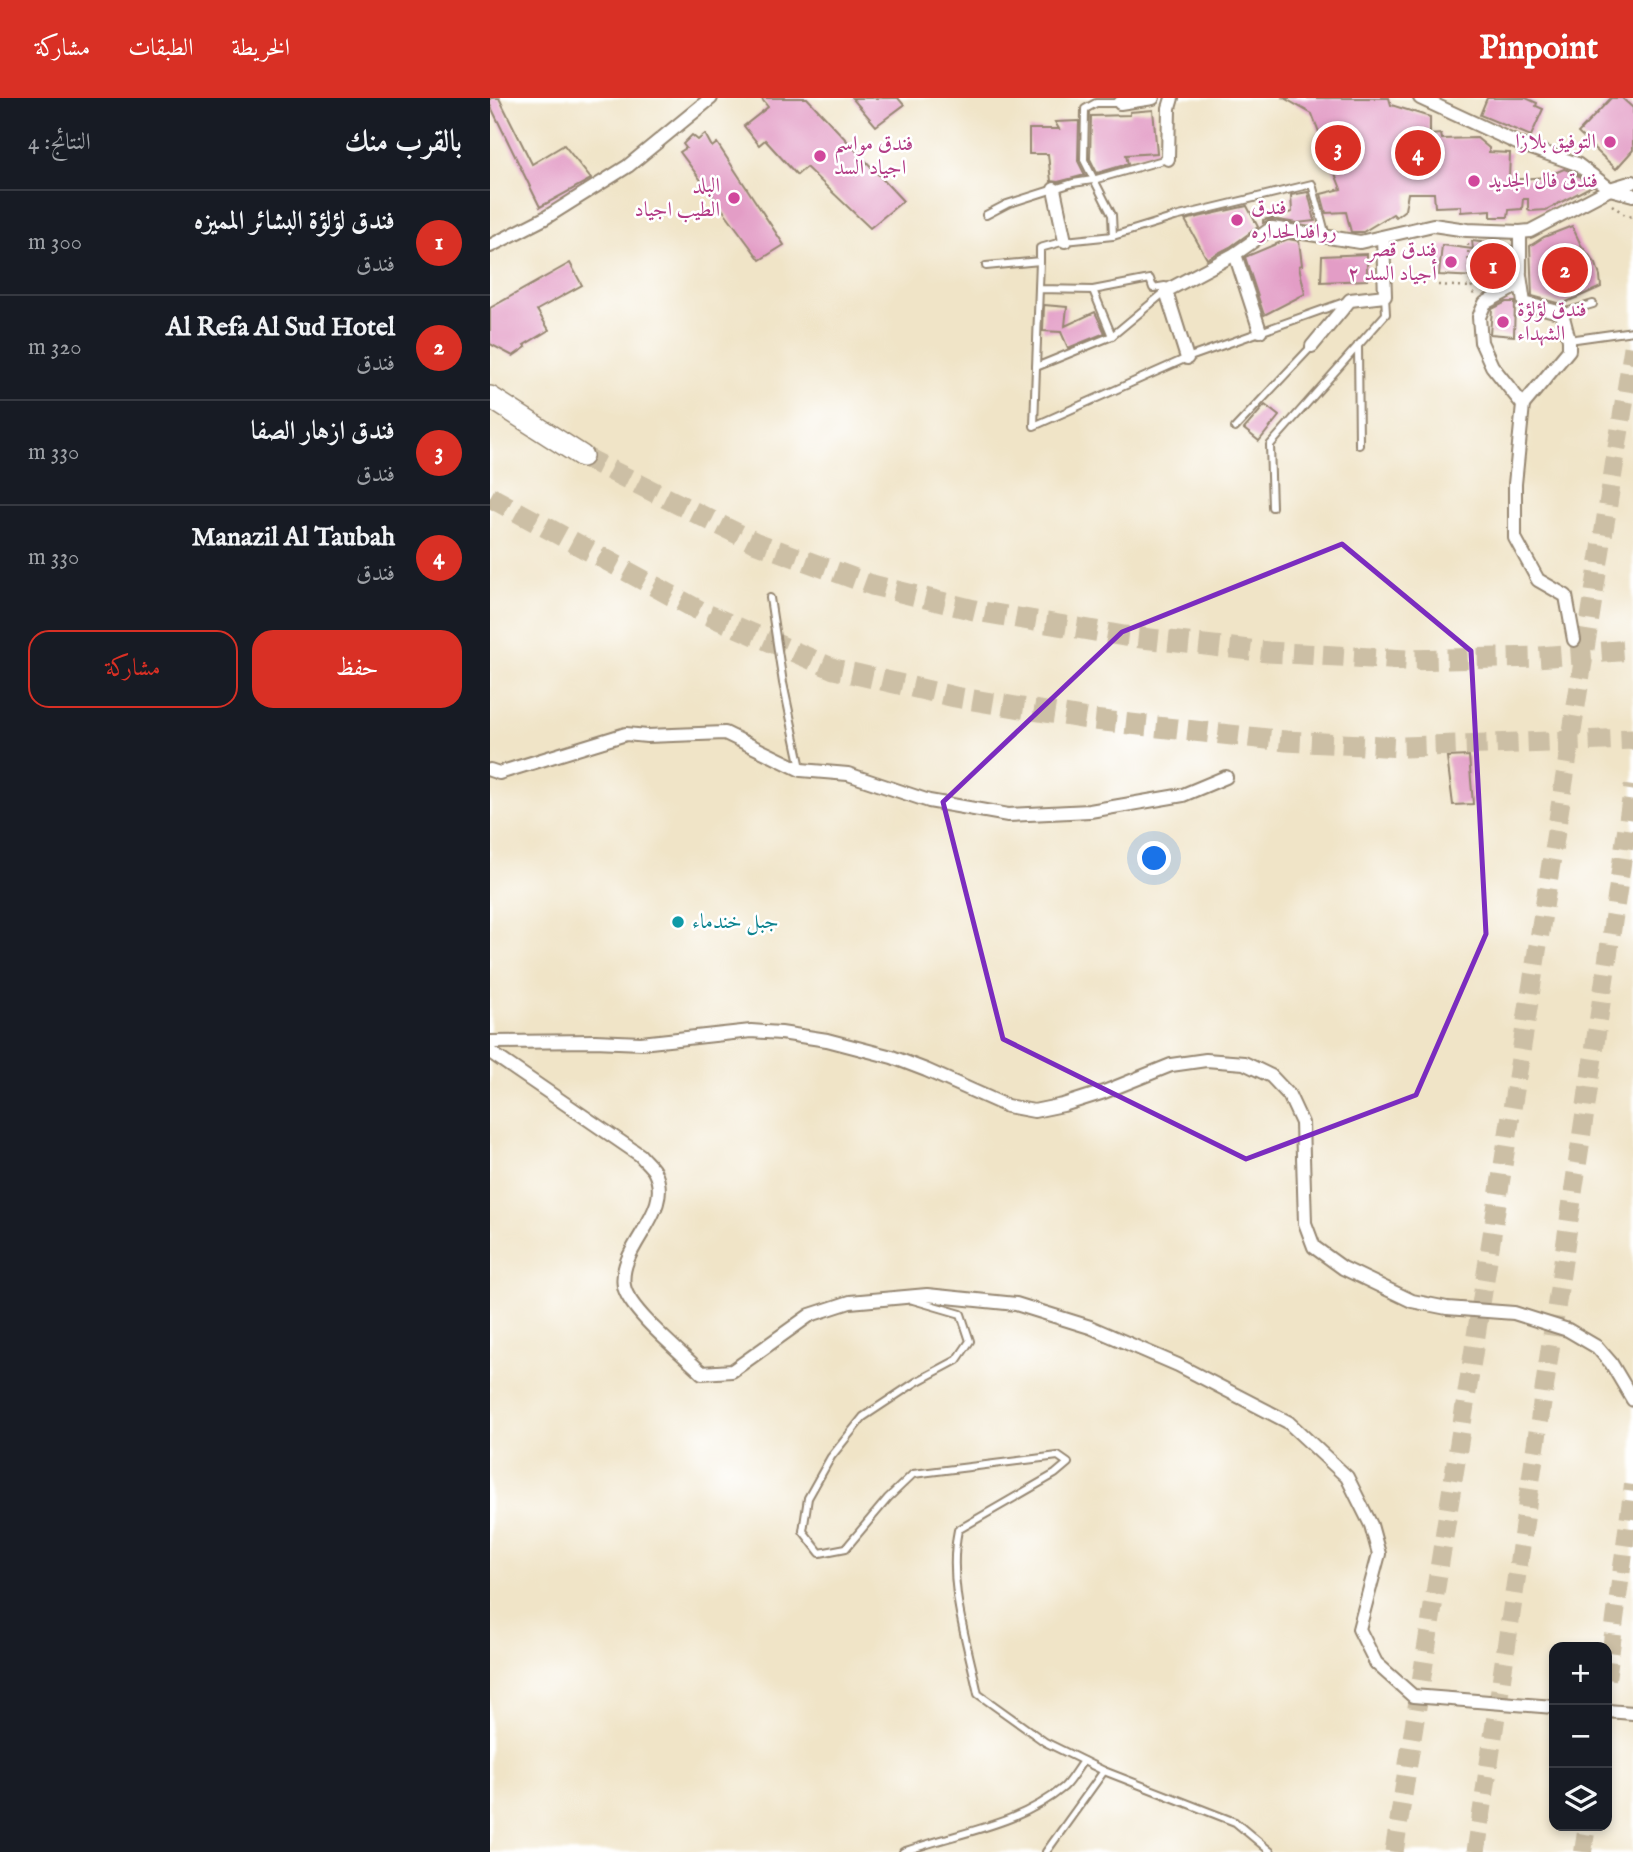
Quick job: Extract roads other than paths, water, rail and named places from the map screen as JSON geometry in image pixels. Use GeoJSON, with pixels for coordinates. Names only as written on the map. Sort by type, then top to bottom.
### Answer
{"type":"FeatureCollection","features":[{"type":"Feature","properties":{"kind":"highway"},"geometry":{"type":"LineString","coordinates":[[490,397],[582,456]]}},
{"type":"Feature","properties":{"kind":"street"},"geometry":{"type":"LineString","coordinates":[[490,246],[545,218],[628,166],[711,98]]}},
{"type":"Feature","properties":{"kind":"street"},"geometry":{"type":"LineString","coordinates":[[1120,103],[1153,98]]}},
{"type":"Feature","properties":{"kind":"street"},"geometry":{"type":"LineString","coordinates":[[1168,159],[1169,108],[1172,98]]}},
{"type":"Feature","properties":{"kind":"street"},"geometry":{"type":"LineString","coordinates":[[1420,98],[1517,143],[1577,164],[1610,189],[1633,195]]}},
{"type":"Feature","properties":{"kind":"street"},"geometry":{"type":"LineString","coordinates":[[1187,358],[1166,291],[1235,254],[1272,228],[1360,242],[1433,225],[1467,230],[1530,231],[1610,189],[1633,182]]}},
{"type":"Feature","properties":{"kind":"street"},"geometry":{"type":"LineString","coordinates":[[1054,190],[1065,241]]}},
{"type":"Feature","properties":{"kind":"street"},"geometry":{"type":"LineString","coordinates":[[1520,232],[1520,271],[1524,303],[1562,313],[1569,351],[1523,405],[1515,484],[1515,538],[1538,580],[1566,596],[1574,640]]}},
{"type":"Feature","properties":{"kind":"street"},"geometry":{"type":"LineString","coordinates":[[1312,346],[1350,300],[1385,296],[1383,237]]}},
{"type":"Feature","properties":{"kind":"street"},"geometry":{"type":"LineString","coordinates":[[1235,254],[1260,331]]}},
{"type":"Feature","properties":{"kind":"street"},"geometry":{"type":"LineString","coordinates":[[1520,271],[1516,287],[1485,303],[1479,317],[1481,342],[1492,366],[1523,405]]}},
{"type":"Feature","properties":{"kind":"street"},"geometry":{"type":"LineString","coordinates":[[490,771],[499,773],[626,734],[647,736],[725,733],[801,770],[848,774],[929,801],[1008,816],[1090,811],[1183,795],[1226,777]]}},
{"type":"Feature","properties":{"kind":"street"},"geometry":{"type":"LineString","coordinates":[[490,1042],[595,1041],[641,1044],[751,1031],[781,1032],[827,1040],[892,1057],[1007,1106],[1034,1111],[1104,1092],[1171,1065],[1206,1060],[1244,1063],[1271,1076],[1289,1095],[1303,1123],[1305,1223],[1314,1247],[1343,1268],[1412,1301],[1447,1308],[1514,1312],[1567,1330],[1597,1347],[1611,1363],[1633,1400]]}},
{"type":"Feature","properties":{"kind":"street"},"geometry":{"type":"LineString","coordinates":[[490,1052],[640,1155],[655,1172],[658,1192],[654,1211],[624,1264],[624,1287],[635,1308],[702,1373],[732,1371],[810,1315],[850,1302],[927,1295],[1016,1304],[1090,1327],[1178,1365],[1288,1422],[1347,1477],[1370,1525],[1379,1554],[1359,1629],[1376,1663],[1413,1696],[1549,1707]]}},
{"type":"Feature","properties":{"kind":"street"},"geometry":{"type":"LineString","coordinates":[[1612,1711],[1633,1713]]}},
{"type":"Feature","properties":{"kind":"lane"},"geometry":{"type":"LineString","coordinates":[[1113,236],[1112,215],[1084,160],[1085,108],[1096,103],[1120,103]]}},
{"type":"Feature","properties":{"kind":"lane"},"geometry":{"type":"LineString","coordinates":[[986,215],[1007,204],[1168,159]]}},
{"type":"Feature","properties":{"kind":"lane"},"geometry":{"type":"LineString","coordinates":[[1326,237],[1312,184],[1175,217],[1113,236],[1065,241],[1040,248],[1034,426],[1187,358],[1350,300]]}},
{"type":"Feature","properties":{"kind":"lane"},"geometry":{"type":"LineString","coordinates":[[986,266],[1040,261]]}},
{"type":"Feature","properties":{"kind":"lane"},"geometry":{"type":"LineString","coordinates":[[1036,367],[1112,336],[1166,291],[1165,286],[1153,288],[1150,279],[1093,290],[1039,289]]}},
{"type":"Feature","properties":{"kind":"lane"},"geometry":{"type":"LineString","coordinates":[[1093,290],[1112,336]]}},
{"type":"Feature","properties":{"kind":"lane"},"geometry":{"type":"LineString","coordinates":[[1272,507],[1270,445],[1386,314],[1385,296]]}},
{"type":"Feature","properties":{"kind":"lane"},"geometry":{"type":"LineString","coordinates":[[1562,313],[1593,304]]}},
{"type":"Feature","properties":{"kind":"lane"},"geometry":{"type":"LineString","coordinates":[[1569,340],[1633,331]]}},
{"type":"Feature","properties":{"kind":"lane"},"geometry":{"type":"LineString","coordinates":[[1358,345],[1359,445]]}},
{"type":"Feature","properties":{"kind":"lane"},"geometry":{"type":"LineString","coordinates":[[1235,428],[1312,346]]}},
{"type":"Feature","properties":{"kind":"lane"},"geometry":{"type":"LineString","coordinates":[[770,598],[783,683],[801,770]]}},
{"type":"Feature","properties":{"kind":"lane"},"geometry":{"type":"LineString","coordinates":[[905,1297],[961,1314],[970,1341],[957,1360],[916,1382],[863,1417],[831,1457],[808,1498],[803,1531],[820,1553],[846,1548],[888,1498],[913,1474],[1058,1456],[1068,1463],[1055,1474],[958,1530],[954,1550],[957,1597],[978,1694],[1045,1742],[1104,1771],[1235,1822],[1271,1852]]}},
{"type":"Feature","properties":{"kind":"lane"},"geometry":{"type":"LineString","coordinates":[[903,1852],[935,1840],[984,1829],[1030,1811],[1066,1786],[1083,1761]]}},
{"type":"Feature","properties":{"kind":"lane"},"geometry":{"type":"LineString","coordinates":[[1046,1852],[1104,1771]]}},
{"type":"Feature","properties":{"kind":"tunnel"},"geometry":{"type":"LineString","coordinates":[[1394,1852],[1633,347]]}},
{"type":"Feature","properties":{"kind":"tunnel"},"geometry":{"type":"LineString","coordinates":[[582,456],[754,542],[872,585],[982,612],[1124,636],[1268,652],[1407,660],[1538,657],[1633,650]]}},
{"type":"Feature","properties":{"kind":"tunnel"},"geometry":{"type":"LineString","coordinates":[[490,497],[704,613],[834,669],[955,697],[1094,720],[1286,741],[1401,747],[1633,739]]}},
{"type":"Feature","properties":{"kind":"tunnel"},"geometry":{"type":"LineString","coordinates":[[1476,1852],[1633,786]]}},
{"type":"Feature","properties":{"kind":"tunnel"},"geometry":{"type":"LineString","coordinates":[[1612,1642],[1633,1485]]}},
{"type":"Feature","properties":{"kind":"tunnel"},"geometry":{"type":"LineString","coordinates":[[1583,1852],[1586,1831]]}},
{"type":"Feature","properties":{"kind":"place","name":"التوفيق بلازا"},"geometry":{"type":"Point","coordinates":[1610,142]}},
{"type":"Feature","properties":{"kind":"place","name":"فندق ازهار الصفا"},"geometry":{"type":"Point","coordinates":[1338,148]}},
{"type":"Feature","properties":{"kind":"place","name":"Manazil Al Taubah"},"geometry":{"type":"Point","coordinates":[1418,153]}},
{"type":"Feature","properties":{"kind":"place","name":"فندق مواسم اجياد السد"},"geometry":{"type":"Point","coordinates":[820,156]}},
{"type":"Feature","properties":{"kind":"place","name":"فندق فال الجديد"},"geometry":{"type":"Point","coordinates":[1474,181]}},
{"type":"Feature","properties":{"kind":"place","name":"البلد الطيب اجياد"},"geometry":{"type":"Point","coordinates":[734,198]}},
{"type":"Feature","properties":{"kind":"place","name":"فندق روافدالحدارہ"},"geometry":{"type":"Point","coordinates":[1237,220]}},
{"type":"Feature","properties":{"kind":"place","name":"فندق قصر أجياد السد ٢"},"geometry":{"type":"Point","coordinates":[1451,262]}},
{"type":"Feature","properties":{"kind":"place","name":"فندق لؤلؤة البشائر المميزه"},"geometry":{"type":"Point","coordinates":[1493,266]}},
{"type":"Feature","properties":{"kind":"place","name":"Al Refa Al Sud Hotel"},"geometry":{"type":"Point","coordinates":[1565,270]}},
{"type":"Feature","properties":{"kind":"place","name":"فندق لؤلؤة الشهداء"},"geometry":{"type":"Point","coordinates":[1503,322]}},
{"type":"Feature","properties":{"kind":"place","name":"جبل خندماء"},"geometry":{"type":"Point","coordinates":[678,922]}}]}
